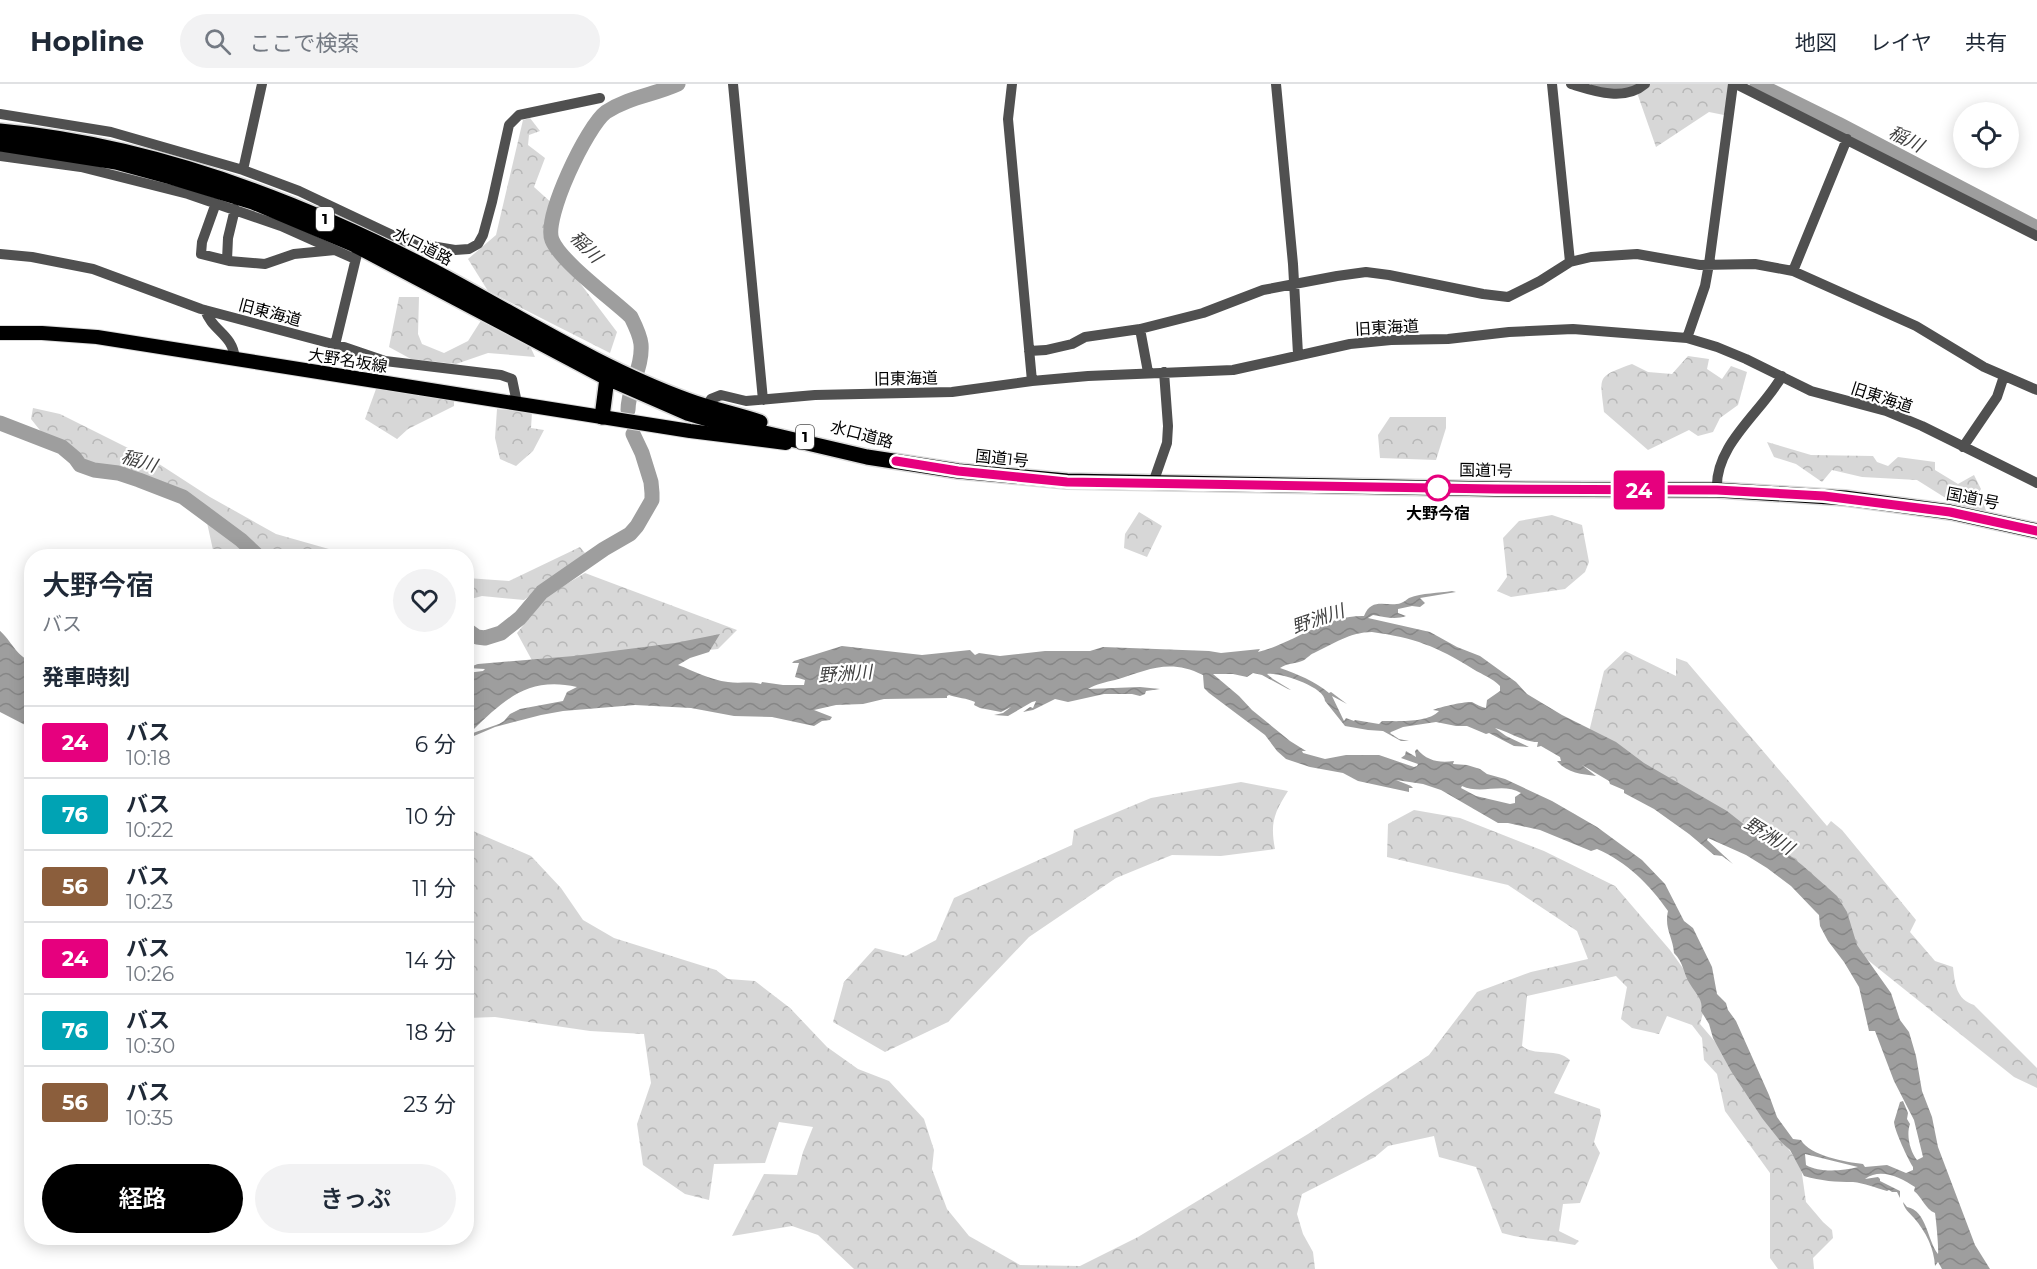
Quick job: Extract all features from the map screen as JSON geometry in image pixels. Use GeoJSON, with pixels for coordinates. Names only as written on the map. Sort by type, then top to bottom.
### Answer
{"type":"FeatureCollection","features":[{"type":"Feature","properties":{"kind":"highway","name":"水口道路"},"geometry":{"type":"LineString","coordinates":[[0,131],[103,148],[199,173],[271,197],[378,243],[642,388],[709,408],[736,423],[815,446],[896,461]]}},
{"type":"Feature","properties":{"kind":"highway","name":"水口道路"},"geometry":{"type":"LineString","coordinates":[[0,144],[116,162],[171,177],[272,210],[353,244],[405,270],[607,378],[624,380]]}},
{"type":"Feature","properties":{"kind":"highway"},"geometry":{"type":"LineString","coordinates":[[602,417],[607,378]]}},
{"type":"Feature","properties":{"kind":"highway","name":"水口道路"},"geometry":{"type":"LineString","coordinates":[[709,408],[736,423],[896,461]]}},
{"type":"Feature","properties":{"kind":"highway","name":"国道1号"},"geometry":{"type":"LineString","coordinates":[[896,461],[958,471],[1067,482],[1717,490],[1845,498],[1914,506],[2037,531]]}},
{"type":"Feature","properties":{"kind":"main road","name":"大野名坂線"},"geometry":{"type":"LineString","coordinates":[[0,333],[97,337],[690,431],[815,446]]}},
{"type":"Feature","properties":{"kind":"main road"},"geometry":{"type":"LineString","coordinates":[[690,431],[736,423]]}},
{"type":"Feature","properties":{"kind":"street"},"geometry":{"type":"LineString","coordinates":[[243,170],[262,84]]}},
{"type":"Feature","properties":{"kind":"street"},"geometry":{"type":"LineString","coordinates":[[733,84],[763,400]]}},
{"type":"Feature","properties":{"kind":"street"},"geometry":{"type":"LineString","coordinates":[[1012,84],[1008,119],[1032,381]]}},
{"type":"Feature","properties":{"kind":"street"},"geometry":{"type":"LineString","coordinates":[[1276,84],[1298,354]]}},
{"type":"Feature","properties":{"kind":"street"},"geometry":{"type":"LineString","coordinates":[[1552,84],[1570,262]]}},
{"type":"Feature","properties":{"kind":"street"},"geometry":{"type":"LineString","coordinates":[[1571,84],[1593,91],[1620,94],[1645,84]]}},
{"type":"Feature","properties":{"kind":"street"},"geometry":{"type":"LineString","coordinates":[[1687,338],[1709,264],[1734,84],[2037,236]]}},
{"type":"Feature","properties":{"kind":"street"},"geometry":{"type":"LineString","coordinates":[[0,114],[111,132],[243,170],[299,191],[364,225],[407,242],[455,250],[470,249],[478,244],[483,235],[509,125],[519,115],[600,98]]}},
{"type":"Feature","properties":{"kind":"street"},"geometry":{"type":"LineString","coordinates":[[1793,271],[1847,139]]}},
{"type":"Feature","properties":{"kind":"street"},"geometry":{"type":"LineString","coordinates":[[0,156],[81,167],[188,194],[281,226],[335,250],[356,256],[335,345]]}},
{"type":"Feature","properties":{"kind":"street"},"geometry":{"type":"LineString","coordinates":[[216,203],[202,242],[201,254],[227,260],[265,264],[294,254],[335,250]]}},
{"type":"Feature","properties":{"kind":"street"},"geometry":{"type":"LineString","coordinates":[[227,260],[228,238],[235,210]]}},
{"type":"Feature","properties":{"kind":"street","name":"旧東海道"},"geometry":{"type":"LineString","coordinates":[[0,254],[32,257],[93,269],[205,310],[385,361],[501,375],[512,379],[518,403]]}},
{"type":"Feature","properties":{"kind":"street"},"geometry":{"type":"LineString","coordinates":[[1029,351],[1046,350],[1072,344],[1084,337],[1140,329],[1203,313],[1263,290],[1366,272],[1508,297],[1570,262],[1591,257],[1637,254],[1700,265],[1755,264],[1793,271],[1916,326],[1984,367],[2037,390]]}},
{"type":"Feature","properties":{"kind":"street"},"geometry":{"type":"LineString","coordinates":[[205,310],[208,318],[229,339],[236,359]]}},
{"type":"Feature","properties":{"kind":"street"},"geometry":{"type":"LineString","coordinates":[[1140,329],[1148,372]]}},
{"type":"Feature","properties":{"kind":"street","name":"旧東海道"},"geometry":{"type":"LineString","coordinates":[[709,408],[721,395],[746,401],[815,395],[952,392],[1032,381],[1148,372],[1233,370],[1350,344],[1574,329],[1687,338],[1717,347],[1811,391],[1886,411],[1922,426],[2037,483]]}},
{"type":"Feature","properties":{"kind":"street"},"geometry":{"type":"LineString","coordinates":[[1153,483],[1167,443],[1164,372]]}},
{"type":"Feature","properties":{"kind":"street"},"geometry":{"type":"LineString","coordinates":[[1717,490],[1719,467],[1755,410],[1782,376]]}},
{"type":"Feature","properties":{"kind":"street"},"geometry":{"type":"LineString","coordinates":[[1964,447],[1997,397],[2004,376]]}},
{"type":"Feature","properties":{"kind":"street"},"geometry":{"type":"LineString","coordinates":[[690,431],[697,426],[709,408]]}},
{"type":"Feature","properties":{"kind":"green space"},"geometry":{"type":"Polygon","coordinates":[[[1634,84],[1729,84],[1724,115],[1709,112],[1656,147],[1634,84]]]}},
{"type":"Feature","properties":{"kind":"green space"},"geometry":{"type":"Polygon","coordinates":[[[530,118],[540,131],[529,135],[528,145],[545,158],[534,187],[554,205],[549,242],[617,332],[610,353],[488,291],[468,259],[496,235],[523,120],[530,118]]]}},
{"type":"Feature","properties":{"kind":"green space"},"geometry":{"type":"Polygon","coordinates":[[[399,297],[419,297],[418,334],[422,344],[444,353],[468,341],[482,319],[530,346],[535,357],[488,353],[456,364],[411,359],[389,347],[399,297]]]}},
{"type":"Feature","properties":{"kind":"green space"},"geometry":{"type":"Polygon","coordinates":[[[1688,356],[1709,359],[1707,369],[1722,379],[1731,366],[1747,372],[1738,405],[1720,418],[1713,432],[1698,436],[1689,430],[1648,450],[1604,412],[1603,379],[1606,375],[1632,364],[1648,372],[1672,374],[1688,356]]]}},
{"type":"Feature","properties":{"kind":"green space"},"geometry":{"type":"Polygon","coordinates":[[[376,389],[454,398],[454,406],[408,429],[397,439],[365,419],[376,389]]]}},
{"type":"Feature","properties":{"kind":"green space"},"geometry":{"type":"Polygon","coordinates":[[[33,408],[60,414],[156,462],[210,497],[276,534],[329,549],[213,549],[204,509],[164,486],[85,463],[43,434],[31,419],[33,408]]]}},
{"type":"Feature","properties":{"kind":"green space"},"geometry":{"type":"Polygon","coordinates":[[[497,409],[532,412],[531,428],[544,430],[533,451],[516,466],[500,459],[495,438],[497,409]]]}},
{"type":"Feature","properties":{"kind":"green space"},"geometry":{"type":"Polygon","coordinates":[[[1390,417],[1446,417],[1446,428],[1436,460],[1380,458],[1378,435],[1390,417]]]}},
{"type":"Feature","properties":{"kind":"green space"},"geometry":{"type":"Polygon","coordinates":[[[1767,442],[1811,455],[1873,456],[1877,462],[1888,466],[1898,457],[1935,462],[1935,470],[1958,484],[1974,475],[1981,489],[1975,498],[1984,504],[1986,511],[1960,507],[1917,480],[1862,477],[1832,470],[1822,482],[1796,464],[1774,457],[1767,442]]]}},
{"type":"Feature","properties":{"kind":"green space"},"geometry":{"type":"Polygon","coordinates":[[[1139,512],[1162,526],[1147,557],[1124,548],[1125,534],[1139,512]]]}},
{"type":"Feature","properties":{"kind":"green space"},"geometry":{"type":"Polygon","coordinates":[[[1552,515],[1582,525],[1589,562],[1585,572],[1565,589],[1511,597],[1497,591],[1507,577],[1503,538],[1519,521],[1552,515]]]}},
{"type":"Feature","properties":{"kind":"green space"},"geometry":{"type":"Polygon","coordinates":[[[580,547],[585,553],[524,600],[482,596],[474,598],[474,578],[509,581],[580,547]]]}},
{"type":"Feature","properties":{"kind":"green space"},"geometry":{"type":"Polygon","coordinates":[[[585,573],[737,630],[718,649],[617,660],[534,664],[517,633],[548,595],[585,573]]]}},
{"type":"Feature","properties":{"kind":"green space"},"geometry":{"type":"Polygon","coordinates":[[[1625,651],[1676,676],[1676,658],[1687,662],[1827,826],[1831,821],[1842,830],[1916,920],[1910,932],[1935,961],[1953,967],[1956,985],[1963,999],[1974,1005],[2037,1068],[2037,1088],[2014,1077],[1849,945],[1832,905],[1588,736],[1604,671],[1625,651]]]}},
{"type":"Feature","properties":{"kind":"green space"},"geometry":{"type":"Polygon","coordinates":[[[1241,782],[1288,791],[1274,818],[1275,849],[1221,856],[1172,855],[1116,878],[1029,937],[948,1022],[885,1052],[833,1022],[844,982],[875,948],[906,956],[936,940],[954,898],[1072,845],[1074,830],[1151,798],[1241,782]]]}},
{"type":"Feature","properties":{"kind":"green space"},"geometry":{"type":"Polygon","coordinates":[[[1414,810],[1460,818],[1544,851],[1615,886],[1670,950],[1692,981],[1705,1006],[1700,1024],[1729,1058],[1750,1094],[1801,1167],[1806,1202],[1832,1230],[1833,1238],[1813,1258],[1814,1269],[1778,1269],[1770,1258],[1770,1173],[1725,1111],[1717,1074],[1704,1060],[1702,1038],[1692,1025],[1667,1016],[1659,1034],[1632,1028],[1621,1019],[1627,987],[1616,976],[1527,996],[1522,1046],[1533,1051],[1559,1054],[1570,1060],[1554,1093],[1600,1109],[1601,1116],[1594,1142],[1600,1153],[1580,1203],[1563,1204],[1559,1231],[1579,1241],[1575,1245],[1502,1233],[1476,1167],[1439,1157],[1434,1136],[1388,1146],[1375,1157],[1302,1194],[1297,1214],[1303,1234],[1313,1252],[1315,1269],[854,1269],[818,1235],[792,1226],[732,1236],[764,1174],[797,1175],[813,1127],[779,1122],[765,1163],[714,1164],[709,1200],[685,1194],[643,1165],[637,1124],[651,1083],[644,1034],[590,1031],[495,1017],[474,1018],[474,831],[531,856],[561,888],[583,920],[614,938],[716,970],[728,979],[755,981],[790,1008],[827,1047],[858,1069],[889,1081],[924,1119],[934,1150],[932,1169],[947,1209],[969,1236],[1020,1265],[1080,1266],[1138,1237],[1308,1134],[1429,1055],[1477,992],[1531,972],[1588,959],[1577,931],[1508,885],[1387,857],[1388,824],[1414,810]]]}},
{"type":"Feature","properties":{"kind":"water","name":"野洲川"},"geometry":{"type":"Polygon","coordinates":[[[1456,592],[1420,598],[1425,603],[1420,607],[1398,609],[1398,613],[1406,616],[1394,618],[1373,615],[1368,618],[1430,632],[1457,647],[1480,656],[1516,682],[1527,694],[1562,715],[1616,742],[1644,763],[1727,811],[1746,826],[1763,834],[1837,896],[1847,912],[1857,945],[1891,993],[1900,1020],[1909,1032],[1922,1091],[1932,1117],[1938,1147],[1975,1245],[1990,1269],[1942,1269],[1938,1262],[1935,1266],[1929,1240],[1903,1202],[1919,1214],[1938,1254],[1935,1213],[1914,1191],[1915,1187],[1904,1180],[1884,1174],[1865,1179],[1878,1177],[1880,1181],[1900,1191],[1900,1198],[1897,1192],[1861,1183],[1828,1181],[1804,1176],[1790,1150],[1762,1118],[1731,1071],[1713,1038],[1709,1024],[1701,1011],[1700,1000],[1674,953],[1667,923],[1668,911],[1645,883],[1628,867],[1597,849],[1591,851],[1540,830],[1498,823],[1441,790],[1423,784],[1396,780],[1411,786],[1413,788],[1409,788],[1409,792],[1358,781],[1343,773],[1310,767],[1286,759],[1265,735],[1204,688],[1203,675],[1191,670],[1180,667],[1159,667],[1101,683],[1088,689],[1140,687],[1160,689],[1146,691],[1140,696],[1104,694],[1068,702],[1055,699],[1033,710],[1023,712],[1030,707],[1033,708],[1036,701],[1008,716],[994,715],[1003,713],[1011,707],[1001,712],[980,708],[974,705],[975,702],[949,695],[947,698],[884,699],[814,710],[832,717],[814,726],[772,717],[734,716],[691,708],[635,705],[541,715],[495,727],[474,736],[474,733],[499,724],[520,709],[563,701],[567,692],[577,687],[560,684],[531,688],[507,700],[474,729],[474,672],[485,669],[474,668],[474,665],[478,664],[574,656],[675,643],[720,634],[709,652],[690,658],[678,665],[721,681],[804,685],[805,680],[795,677],[799,663],[792,663],[842,646],[922,655],[970,650],[975,655],[979,653],[1000,656],[1045,651],[1090,651],[1103,647],[1221,653],[1260,649],[1258,652],[1336,620],[1364,616],[1371,606],[1376,604],[1402,603],[1414,596],[1456,592]],[[1372,632],[1342,639],[1302,661],[1280,668],[1312,681],[1347,704],[1332,696],[1344,721],[1346,718],[1379,724],[1382,721],[1428,718],[1439,711],[1433,710],[1469,702],[1486,708],[1487,700],[1500,691],[1500,686],[1494,681],[1436,649],[1401,637],[1372,632]],[[1253,673],[1247,677],[1213,674],[1252,710],[1306,751],[1302,751],[1303,753],[1325,759],[1346,755],[1379,755],[1414,767],[1418,764],[1401,758],[1406,751],[1416,757],[1417,749],[1434,760],[1454,761],[1453,764],[1467,765],[1505,779],[1552,801],[1597,827],[1642,860],[1665,884],[1684,921],[1693,928],[1712,967],[1717,994],[1726,1003],[1736,1021],[1777,1117],[1793,1139],[1801,1140],[1812,1150],[1829,1157],[1863,1164],[1865,1167],[1887,1165],[1906,1173],[1913,1170],[1913,1167],[1899,1139],[1894,1122],[1900,1102],[1903,1101],[1910,1124],[1908,1133],[1911,1148],[1917,1160],[1923,1157],[1914,1120],[1894,1081],[1875,1031],[1869,1031],[1859,987],[1828,941],[1820,926],[1819,915],[1791,886],[1767,868],[1746,855],[1708,838],[1707,840],[1733,864],[1722,856],[1714,855],[1654,809],[1624,793],[1624,790],[1610,784],[1609,781],[1582,765],[1596,776],[1565,768],[1557,761],[1561,761],[1560,757],[1541,746],[1537,747],[1538,742],[1495,728],[1529,747],[1514,746],[1489,733],[1486,734],[1467,726],[1436,722],[1403,727],[1390,733],[1399,739],[1409,741],[1401,741],[1383,731],[1345,726],[1323,696],[1310,686],[1282,675],[1267,674],[1291,690],[1262,675],[1253,673]],[[1462,786],[1461,788],[1476,796],[1510,804],[1515,803],[1515,797],[1521,793],[1507,789],[1477,789],[1462,786]],[[1805,1154],[1806,1165],[1812,1168],[1845,1170],[1858,1167],[1805,1154]]]}},
{"type":"Feature","properties":{"kind":"water"},"geometry":{"type":"Polygon","coordinates":[[[0,631],[24,657],[24,724],[0,712],[0,631]]]}},
{"type":"Feature","properties":{"kind":"waterway","name":"稲川"},"geometry":{"type":"LineString","coordinates":[[628,410],[641,353],[637,330],[631,317],[565,259],[552,240],[551,229],[568,173],[598,121],[606,112],[615,107],[678,84]]}},
{"type":"Feature","properties":{"kind":"waterway","name":"稲川"},"geometry":{"type":"LineString","coordinates":[[1598,84],[1616,87],[1634,84]]}},
{"type":"Feature","properties":{"kind":"waterway","name":"稲川"},"geometry":{"type":"LineString","coordinates":[[1757,84],[2037,228]]}},
{"type":"Feature","properties":{"kind":"waterway","name":"稲川"},"geometry":{"type":"LineString","coordinates":[[0,423],[62,447],[80,465],[94,470],[118,473],[183,497],[251,549]]}},
{"type":"Feature","properties":{"kind":"waterway","name":"稲川"},"geometry":{"type":"LineString","coordinates":[[474,635],[485,638],[501,633],[520,618],[542,592],[630,534],[637,526],[652,500],[652,493],[642,453],[633,434]]}},
{"type":"Feature","properties":{"kind":"bus line","name":"24"},"geometry":{"type":"LineString","coordinates":[[896,461],[958,471],[1067,482],[1717,490],[1824,496],[1914,506],[2037,531]]}},
{"type":"Feature","properties":{"kind":"place","name":"大野今宿"},"geometry":{"type":"Point","coordinates":[1438,488]}}]}
